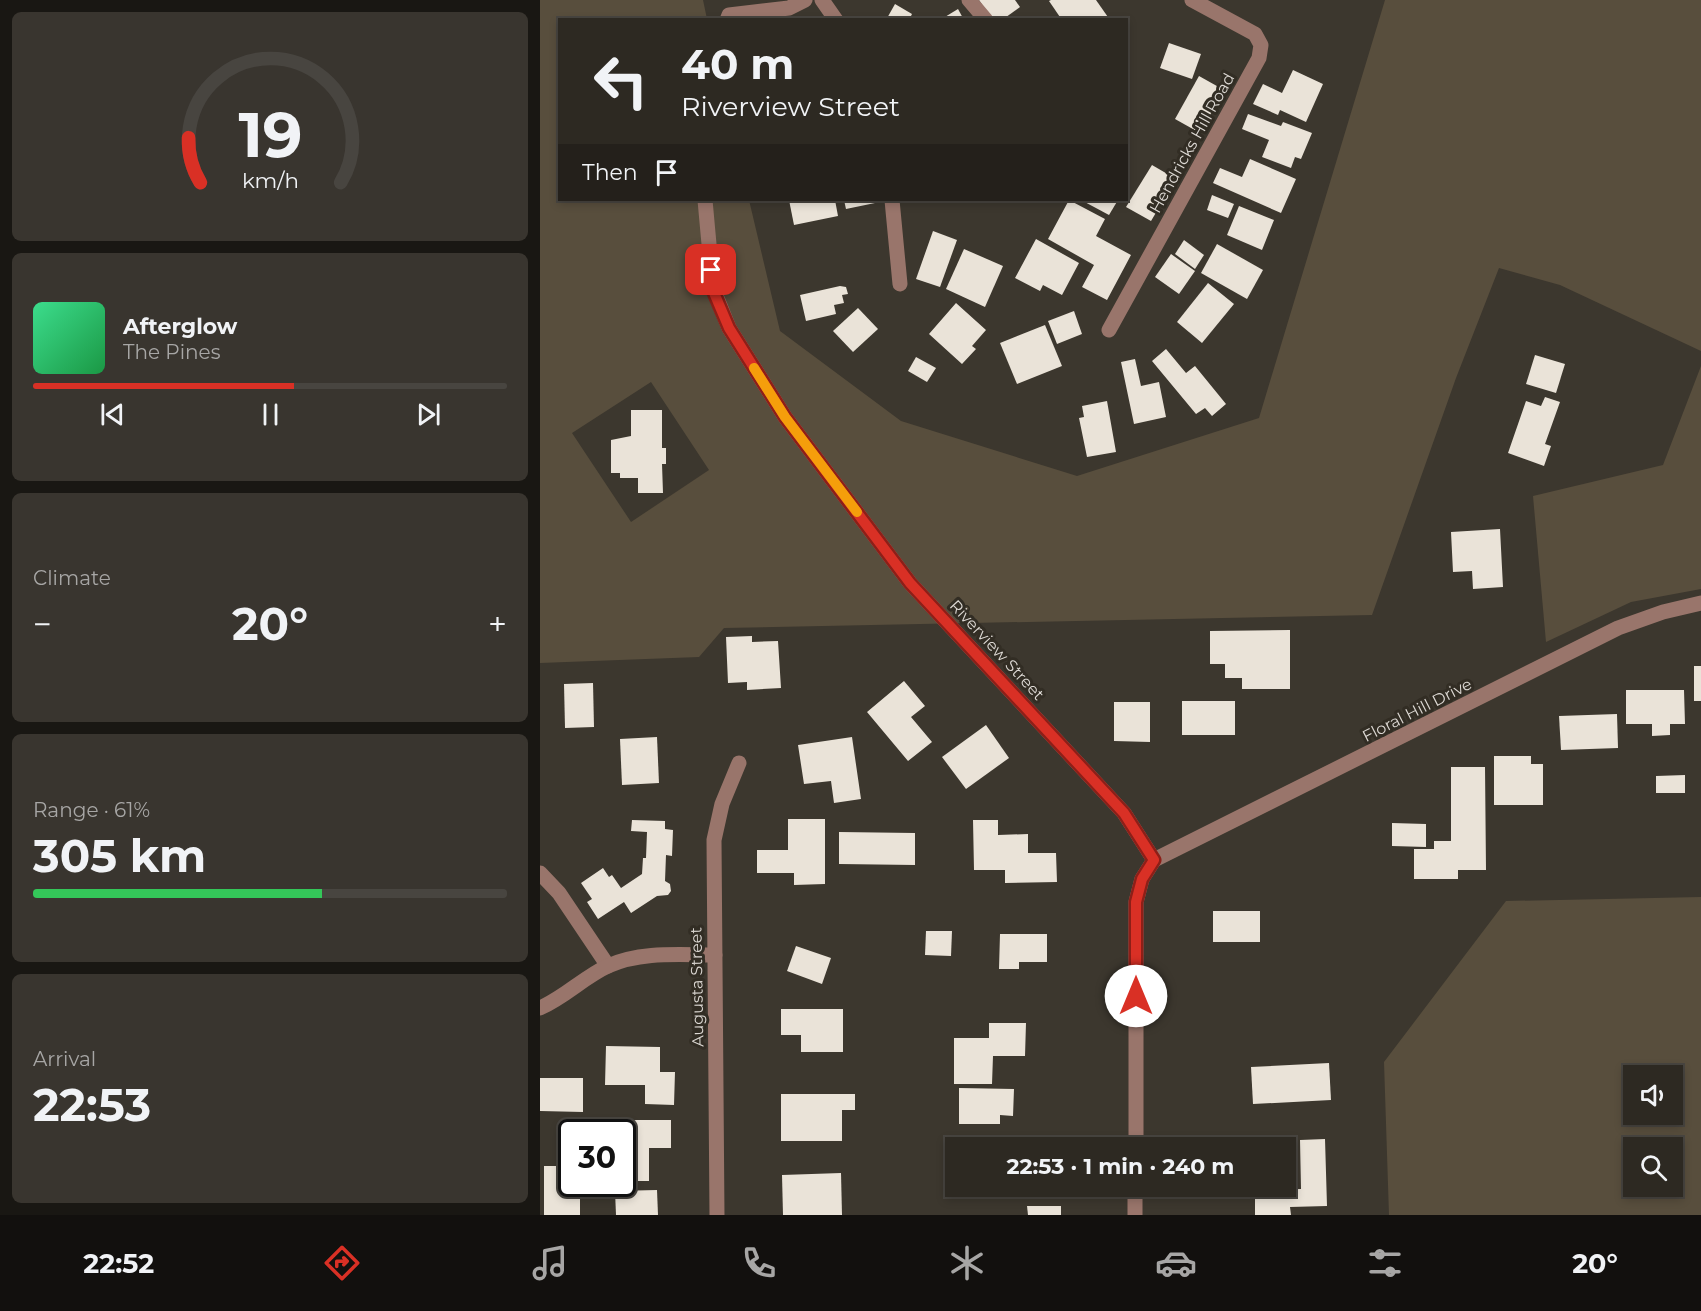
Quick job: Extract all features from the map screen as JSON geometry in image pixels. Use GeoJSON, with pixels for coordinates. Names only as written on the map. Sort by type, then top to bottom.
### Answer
{"type":"FeatureCollection","features":[{"type":"Feature","properties":{"kind":"street"},"geometry":{"type":"LineString","coordinates":[[728,17],[789,8],[805,0]]}},
{"type":"Feature","properties":{"kind":"street"},"geometry":{"type":"LineString","coordinates":[[822,0],[835,18]]}},
{"type":"Feature","properties":{"kind":"street"},"geometry":{"type":"LineString","coordinates":[[969,0],[984,18]]}},
{"type":"Feature","properties":{"kind":"street","name":"Hendricks Hill Road"},"geometry":{"type":"LineString","coordinates":[[1109,330],[1259,58],[1261,45],[1256,34],[1192,0]]}},
{"type":"Feature","properties":{"kind":"street","name":"Riverview Street"},"geometry":{"type":"LineString","coordinates":[[705,201],[712,288],[729,328],[785,417],[910,583],[1124,813],[1154,860]]}},
{"type":"Feature","properties":{"kind":"street"},"geometry":{"type":"LineString","coordinates":[[892,201],[900,284]]}},
{"type":"Feature","properties":{"kind":"street","name":"Floral Hill Drive"},"geometry":{"type":"LineString","coordinates":[[1154,860],[1618,628],[1663,612],[1701,603]]}},
{"type":"Feature","properties":{"kind":"street","name":"Augusta Street"},"geometry":{"type":"LineString","coordinates":[[717,1215],[714,840],[722,804],[739,764]]}},
{"type":"Feature","properties":{"kind":"street"},"geometry":{"type":"LineString","coordinates":[[1136,1137],[1136,902],[1142,879],[1154,860]]}},
{"type":"Feature","properties":{"kind":"street"},"geometry":{"type":"LineString","coordinates":[[540,873],[559,893],[608,966]]}},
{"type":"Feature","properties":{"kind":"street"},"geometry":{"type":"LineString","coordinates":[[540,1008],[554,1002],[608,966],[644,956],[715,955]]}},
{"type":"Feature","properties":{"kind":"street"},"geometry":{"type":"LineString","coordinates":[[1135,1197],[1135,1215]]}},
{"type":"Feature","properties":{"kind":"shaded area"},"geometry":{"type":"Polygon","coordinates":[[[540,0],[703,0],[707,18],[558,18],[558,201],[749,201],[780,331],[901,421],[1077,476],[1259,418],[1385,0],[1701,0],[1701,351],[1560,285],[1499,268],[1456,378],[1372,615],[724,628],[699,657],[540,663],[540,0]],[[651,382],[572,433],[631,522],[709,470],[651,382]]]}},
{"type":"Feature","properties":{"kind":"shaded area"},"geometry":{"type":"Polygon","coordinates":[[[1701,366],[1701,589],[1631,602],[1546,642],[1533,496],[1663,465],[1701,366]]]}},
{"type":"Feature","properties":{"kind":"shaded area"},"geometry":{"type":"Polygon","coordinates":[[[1701,897],[1701,1215],[1389,1215],[1384,1062],[1506,901],[1701,897]]]}},
{"type":"Feature","properties":{"kind":"building"},"geometry":{"type":"Polygon","coordinates":[[[979,0],[1015,0],[1020,7],[1005,18],[991,18],[979,0]]]}},
{"type":"Feature","properties":{"kind":"building"},"geometry":{"type":"Polygon","coordinates":[[[1096,0],[1109,18],[1061,18],[1049,1],[1096,0]]]}},
{"type":"Feature","properties":{"kind":"building"},"geometry":{"type":"Polygon","coordinates":[[[895,4],[912,14],[910,18],[887,18],[895,4]]]}},
{"type":"Feature","properties":{"kind":"building"},"geometry":{"type":"Polygon","coordinates":[[[958,9],[963,18],[943,18],[958,9]]]}},
{"type":"Feature","properties":{"kind":"building"},"geometry":{"type":"Polygon","coordinates":[[[1169,43],[1201,54],[1192,79],[1160,68],[1169,43]]]}},
{"type":"Feature","properties":{"kind":"building"},"geometry":{"type":"Polygon","coordinates":[[[1293,70],[1323,84],[1306,122],[1280,110],[1278,115],[1253,104],[1263,84],[1282,93],[1293,70]]]}},
{"type":"Feature","properties":{"kind":"building"},"geometry":{"type":"Polygon","coordinates":[[[1199,76],[1224,90],[1200,133],[1175,119],[1199,76]]]}},
{"type":"Feature","properties":{"kind":"building"},"geometry":{"type":"Polygon","coordinates":[[[1248,114],[1281,126],[1283,122],[1312,133],[1301,159],[1295,157],[1291,168],[1262,157],[1269,140],[1242,129],[1248,114]]]}},
{"type":"Feature","properties":{"kind":"building"},"geometry":{"type":"Polygon","coordinates":[[[1250,159],[1296,179],[1281,213],[1213,183],[1220,168],[1242,177],[1250,159]]]}},
{"type":"Feature","properties":{"kind":"building"},"geometry":{"type":"Polygon","coordinates":[[[1152,165],[1176,179],[1151,221],[1126,207],[1152,165]]]}},
{"type":"Feature","properties":{"kind":"building"},"geometry":{"type":"Polygon","coordinates":[[[1212,195],[1234,204],[1228,218],[1207,210],[1212,195]]]}},
{"type":"Feature","properties":{"kind":"building"},"geometry":{"type":"Polygon","coordinates":[[[789,201],[835,201],[838,216],[794,225],[789,201]]]}},
{"type":"Feature","properties":{"kind":"building"},"geometry":{"type":"Polygon","coordinates":[[[844,201],[874,201],[875,203],[846,209],[844,201]]]}},
{"type":"Feature","properties":{"kind":"building"},"geometry":{"type":"Polygon","coordinates":[[[1068,201],[1105,219],[1096,236],[1131,255],[1107,300],[1082,287],[1094,265],[1048,239],[1068,201]]]}},
{"type":"Feature","properties":{"kind":"building"},"geometry":{"type":"Polygon","coordinates":[[[1083,201],[1117,201],[1109,215],[1083,201]]]}},
{"type":"Feature","properties":{"kind":"building"},"geometry":{"type":"Polygon","coordinates":[[[1239,206],[1274,220],[1262,250],[1227,235],[1239,206]]]}},
{"type":"Feature","properties":{"kind":"building"},"geometry":{"type":"Polygon","coordinates":[[[933,231],[957,240],[940,287],[916,279],[933,231]]]}},
{"type":"Feature","properties":{"kind":"building"},"geometry":{"type":"Polygon","coordinates":[[[1036,239],[1079,263],[1062,295],[1043,285],[1040,291],[1015,278],[1036,239]]]}},
{"type":"Feature","properties":{"kind":"building"},"geometry":{"type":"Polygon","coordinates":[[[1184,240],[1204,255],[1195,269],[1175,254],[1184,240]]]}},
{"type":"Feature","properties":{"kind":"building"},"geometry":{"type":"Polygon","coordinates":[[[1217,244],[1263,270],[1247,299],[1201,273],[1217,244]]]}},
{"type":"Feature","properties":{"kind":"building"},"geometry":{"type":"Polygon","coordinates":[[[964,249],[1003,266],[985,307],[946,289],[964,249]]]}},
{"type":"Feature","properties":{"kind":"building"},"geometry":{"type":"Polygon","coordinates":[[[1171,254],[1195,271],[1179,294],[1155,277],[1171,254]]]}},
{"type":"Feature","properties":{"kind":"building"},"geometry":{"type":"Polygon","coordinates":[[[1208,283],[1234,304],[1202,343],[1177,322],[1208,283]]]}},
{"type":"Feature","properties":{"kind":"building"},"geometry":{"type":"Polygon","coordinates":[[[840,286],[846,287],[848,294],[842,295],[844,303],[834,305],[836,314],[806,321],[800,295],[840,286]]]}},
{"type":"Feature","properties":{"kind":"building"},"geometry":{"type":"Polygon","coordinates":[[[956,303],[986,330],[972,346],[976,349],[962,364],[929,334],[956,303]]]}},
{"type":"Feature","properties":{"kind":"building"},"geometry":{"type":"Polygon","coordinates":[[[858,308],[878,329],[853,352],[833,331],[858,308]]]}},
{"type":"Feature","properties":{"kind":"building"},"geometry":{"type":"Polygon","coordinates":[[[1074,311],[1082,334],[1057,344],[1048,321],[1074,311]]]}},
{"type":"Feature","properties":{"kind":"building"},"geometry":{"type":"Polygon","coordinates":[[[1045,325],[1062,366],[1017,384],[1000,343],[1045,325]]]}},
{"type":"Feature","properties":{"kind":"building"},"geometry":{"type":"Polygon","coordinates":[[[1166,349],[1186,373],[1195,366],[1226,404],[1212,416],[1205,408],[1196,414],[1152,361],[1166,349]]]}},
{"type":"Feature","properties":{"kind":"building"},"geometry":{"type":"Polygon","coordinates":[[[1535,355],[1565,364],[1556,393],[1526,384],[1535,355]]]}},
{"type":"Feature","properties":{"kind":"building"},"geometry":{"type":"Polygon","coordinates":[[[916,357],[936,368],[927,382],[908,371],[916,357]]]}},
{"type":"Feature","properties":{"kind":"building"},"geometry":{"type":"Polygon","coordinates":[[[1135,359],[1141,386],[1159,382],[1166,417],[1134,424],[1121,362],[1135,359]]]}},
{"type":"Feature","properties":{"kind":"building"},"geometry":{"type":"Polygon","coordinates":[[[1545,397],[1560,402],[1545,444],[1551,446],[1544,466],[1508,453],[1526,401],[1541,406],[1545,397]]]}},
{"type":"Feature","properties":{"kind":"building"},"geometry":{"type":"Polygon","coordinates":[[[1107,401],[1116,452],[1087,457],[1079,418],[1084,417],[1082,406],[1107,401]]]}},
{"type":"Feature","properties":{"kind":"building"},"geometry":{"type":"Polygon","coordinates":[[[631,410],[662,410],[662,448],[666,448],[666,464],[662,464],[663,493],[638,493],[638,478],[620,478],[620,473],[611,473],[611,440],[631,436],[631,410]]]}},
{"type":"Feature","properties":{"kind":"building"},"geometry":{"type":"Polygon","coordinates":[[[1500,529],[1503,587],[1473,589],[1472,571],[1453,572],[1451,532],[1500,529]]]}},
{"type":"Feature","properties":{"kind":"building"},"geometry":{"type":"Polygon","coordinates":[[[1290,630],[1290,689],[1242,689],[1242,678],[1225,678],[1225,664],[1210,664],[1210,631],[1290,630]]]}},
{"type":"Feature","properties":{"kind":"building"},"geometry":{"type":"Polygon","coordinates":[[[752,636],[752,642],[778,641],[781,688],[747,690],[747,682],[728,683],[726,637],[752,636]]]}},
{"type":"Feature","properties":{"kind":"building"},"geometry":{"type":"Polygon","coordinates":[[[1694,666],[1701,666],[1701,701],[1694,701],[1694,666]]]}},
{"type":"Feature","properties":{"kind":"building"},"geometry":{"type":"Polygon","coordinates":[[[904,681],[925,706],[911,717],[932,742],[908,761],[867,712],[904,681]]]}},
{"type":"Feature","properties":{"kind":"building"},"geometry":{"type":"Polygon","coordinates":[[[593,683],[594,727],[565,728],[564,684],[593,683]]]}},
{"type":"Feature","properties":{"kind":"building"},"geometry":{"type":"Polygon","coordinates":[[[1626,690],[1684,690],[1685,724],[1670,724],[1670,735],[1652,736],[1652,724],[1626,724],[1626,690]]]}},
{"type":"Feature","properties":{"kind":"building"},"geometry":{"type":"Polygon","coordinates":[[[1182,701],[1235,701],[1235,735],[1182,735],[1182,701]]]}},
{"type":"Feature","properties":{"kind":"building"},"geometry":{"type":"Polygon","coordinates":[[[1114,702],[1150,702],[1150,742],[1114,741],[1114,702]]]}},
{"type":"Feature","properties":{"kind":"building"},"geometry":{"type":"Polygon","coordinates":[[[1617,714],[1618,748],[1561,750],[1559,716],[1617,714]]]}},
{"type":"Feature","properties":{"kind":"building"},"geometry":{"type":"Polygon","coordinates":[[[986,725],[1009,758],[966,789],[942,757],[986,725]]]}},
{"type":"Feature","properties":{"kind":"building"},"geometry":{"type":"Polygon","coordinates":[[[657,737],[659,783],[622,785],[620,739],[657,737]]]}},
{"type":"Feature","properties":{"kind":"building"},"geometry":{"type":"Polygon","coordinates":[[[852,737],[861,799],[834,803],[831,781],[804,784],[798,745],[852,737]]]}},
{"type":"Feature","properties":{"kind":"building"},"geometry":{"type":"Polygon","coordinates":[[[1494,756],[1531,756],[1531,764],[1543,764],[1543,805],[1494,805],[1494,756]]]}},
{"type":"Feature","properties":{"kind":"building"},"geometry":{"type":"Polygon","coordinates":[[[1451,767],[1485,767],[1486,870],[1458,870],[1458,879],[1414,879],[1414,849],[1434,849],[1434,841],[1451,841],[1451,767]]]}},
{"type":"Feature","properties":{"kind":"building"},"geometry":{"type":"Polygon","coordinates":[[[1685,775],[1685,793],[1656,793],[1656,776],[1685,775]]]}},
{"type":"Feature","properties":{"kind":"building"},"geometry":{"type":"Polygon","coordinates":[[[788,819],[825,819],[825,884],[794,885],[794,873],[757,873],[757,850],[788,850],[788,819]]]}},
{"type":"Feature","properties":{"kind":"building"},"geometry":{"type":"Polygon","coordinates":[[[632,820],[665,821],[665,829],[673,830],[672,856],[666,855],[665,881],[670,884],[671,891],[668,895],[657,896],[631,913],[624,902],[598,919],[587,902],[592,899],[581,883],[603,868],[609,877],[612,875],[621,888],[642,874],[643,858],[646,858],[647,832],[631,831],[632,820]]]}},
{"type":"Feature","properties":{"kind":"building"},"geometry":{"type":"Polygon","coordinates":[[[973,820],[998,820],[998,835],[1028,834],[1028,853],[1056,853],[1057,882],[1005,883],[1005,870],[974,870],[973,820]]]}},
{"type":"Feature","properties":{"kind":"building"},"geometry":{"type":"Polygon","coordinates":[[[1392,823],[1426,824],[1426,847],[1392,846],[1392,823]]]}},
{"type":"Feature","properties":{"kind":"building"},"geometry":{"type":"Polygon","coordinates":[[[839,832],[915,833],[915,865],[839,864],[839,832]]]}},
{"type":"Feature","properties":{"kind":"building"},"geometry":{"type":"Polygon","coordinates":[[[1213,911],[1260,911],[1260,942],[1213,942],[1213,911]]]}},
{"type":"Feature","properties":{"kind":"building"},"geometry":{"type":"Polygon","coordinates":[[[926,931],[952,931],[951,956],[925,955],[926,931]]]}},
{"type":"Feature","properties":{"kind":"building"},"geometry":{"type":"Polygon","coordinates":[[[1000,934],[1047,934],[1047,962],[1019,962],[1019,969],[999,969],[1000,934]]]}},
{"type":"Feature","properties":{"kind":"building"},"geometry":{"type":"Polygon","coordinates":[[[796,946],[831,958],[822,984],[787,971],[796,946]]]}},
{"type":"Feature","properties":{"kind":"building"},"geometry":{"type":"Polygon","coordinates":[[[781,1009],[843,1009],[843,1052],[801,1052],[801,1035],[781,1035],[781,1009]]]}},
{"type":"Feature","properties":{"kind":"building"},"geometry":{"type":"Polygon","coordinates":[[[989,1023],[1026,1023],[1025,1056],[993,1056],[992,1084],[954,1084],[954,1038],[989,1038],[989,1023]]]}},
{"type":"Feature","properties":{"kind":"building"},"geometry":{"type":"Polygon","coordinates":[[[606,1046],[660,1047],[660,1072],[675,1072],[674,1105],[645,1104],[645,1085],[605,1085],[606,1046]]]}},
{"type":"Feature","properties":{"kind":"building"},"geometry":{"type":"Polygon","coordinates":[[[1329,1063],[1331,1100],[1253,1104],[1251,1067],[1329,1063]]]}},
{"type":"Feature","properties":{"kind":"building"},"geometry":{"type":"Polygon","coordinates":[[[540,1078],[583,1078],[583,1112],[540,1111],[540,1078]]]}},
{"type":"Feature","properties":{"kind":"building"},"geometry":{"type":"Polygon","coordinates":[[[959,1088],[1014,1089],[1013,1116],[1000,1115],[1000,1124],[959,1124],[959,1088]]]}},
{"type":"Feature","properties":{"kind":"building"},"geometry":{"type":"Polygon","coordinates":[[[781,1094],[855,1094],[855,1110],[842,1110],[842,1141],[781,1141],[781,1094]]]}},
{"type":"Feature","properties":{"kind":"building"},"geometry":{"type":"Polygon","coordinates":[[[636,1120],[671,1120],[671,1148],[649,1148],[649,1181],[636,1181],[636,1120]]]}},
{"type":"Feature","properties":{"kind":"building"},"geometry":{"type":"Polygon","coordinates":[[[1325,1139],[1327,1206],[1290,1207],[1291,1215],[1255,1215],[1255,1197],[1296,1197],[1296,1189],[1301,1189],[1300,1140],[1325,1139]]]}},
{"type":"Feature","properties":{"kind":"building"},"geometry":{"type":"Polygon","coordinates":[[[544,1166],[558,1166],[558,1197],[580,1197],[580,1215],[544,1215],[544,1166]]]}},
{"type":"Feature","properties":{"kind":"building"},"geometry":{"type":"Polygon","coordinates":[[[841,1173],[842,1215],[783,1215],[782,1175],[841,1173]]]}},
{"type":"Feature","properties":{"kind":"building"},"geometry":{"type":"Polygon","coordinates":[[[636,1190],[657,1190],[658,1215],[616,1215],[615,1197],[636,1197],[636,1190]]]}},
{"type":"Feature","properties":{"kind":"building"},"geometry":{"type":"Polygon","coordinates":[[[1027,1206],[1061,1206],[1061,1215],[1028,1215],[1027,1206]]]}},
{"type":"Feature","properties":{"kind":"slow traffic"},"geometry":{"type":"LineString","coordinates":[[754,368],[785,417],[857,512]]}},
{"type":"Feature","properties":{"kind":"route"},"geometry":{"type":"LineString","coordinates":[[711,270],[712,288],[729,328],[785,417],[910,583],[1124,813],[1154,860],[1142,879],[1136,902],[1136,996]]}}]}
